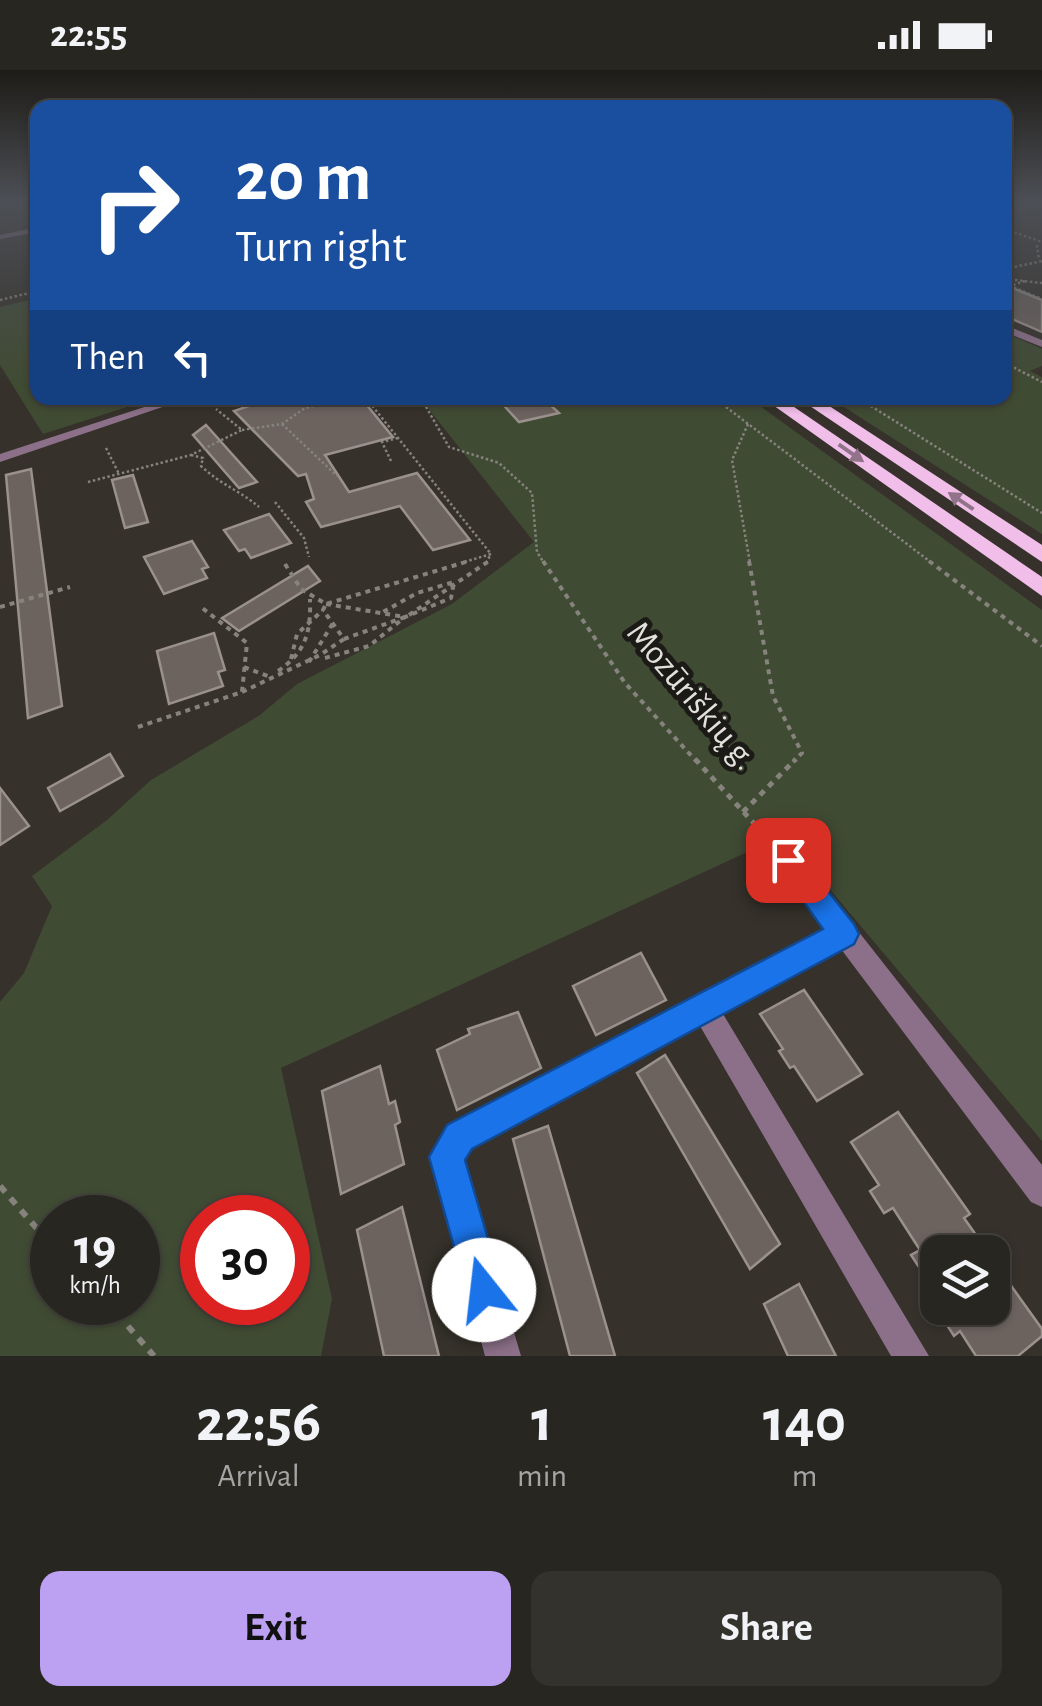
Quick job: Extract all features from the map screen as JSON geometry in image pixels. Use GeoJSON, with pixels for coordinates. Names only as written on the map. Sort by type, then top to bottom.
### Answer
{"type":"FeatureCollection","features":[{"type":"Feature","properties":{"kind":"highway"},"geometry":{"type":"LineString","coordinates":[[781,405],[1042,588]]}},
{"type":"Feature","properties":{"kind":"highway"},"geometry":{"type":"LineString","coordinates":[[817,405],[1042,555]]}},
{"type":"Feature","properties":{"kind":"street"},"geometry":{"type":"LineString","coordinates":[[1012,331],[1042,344]]}},
{"type":"Feature","properties":{"kind":"street"},"geometry":{"type":"LineString","coordinates":[[0,458],[163,405]]}},
{"type":"Feature","properties":{"kind":"street"},"geometry":{"type":"LineString","coordinates":[[788,860],[1042,1191]]}},
{"type":"Feature","properties":{"kind":"street"},"geometry":{"type":"LineString","coordinates":[[502,1356],[446,1157],[460,1137],[844,934]]}},
{"type":"Feature","properties":{"kind":"street"},"geometry":{"type":"LineString","coordinates":[[705,1009],[911,1356]]}},
{"type":"Feature","properties":{"kind":"path"},"geometry":{"type":"LineString","coordinates":[[1012,265],[1041,263]]}},
{"type":"Feature","properties":{"kind":"path"},"geometry":{"type":"LineString","coordinates":[[1012,281],[1042,283]]}},
{"type":"Feature","properties":{"kind":"path"},"geometry":{"type":"LineString","coordinates":[[1012,285],[1025,281]]}},
{"type":"Feature","properties":{"kind":"path"},"geometry":{"type":"LineString","coordinates":[[1012,287],[1042,299]]}},
{"type":"Feature","properties":{"kind":"path"},"geometry":{"type":"LineString","coordinates":[[0,300],[30,292]]}},
{"type":"Feature","properties":{"kind":"path"},"geometry":{"type":"LineString","coordinates":[[1012,367],[1042,382]]}},
{"type":"Feature","properties":{"kind":"path"},"geometry":{"type":"LineString","coordinates":[[88,482],[191,455],[242,430],[282,424],[306,408],[328,405]]}},
{"type":"Feature","properties":{"kind":"path"},"geometry":{"type":"LineString","coordinates":[[244,667],[271,675],[369,646],[492,558],[372,405]]}},
{"type":"Feature","properties":{"kind":"path","name":"Mozūriškių g."},"geometry":{"type":"LineString","coordinates":[[425,405],[449,447],[499,463],[532,493],[537,552],[625,683],[788,860]]}},
{"type":"Feature","properties":{"kind":"path"},"geometry":{"type":"LineString","coordinates":[[723,405],[1042,646]]}},
{"type":"Feature","properties":{"kind":"path"},"geometry":{"type":"LineString","coordinates":[[869,405],[1042,512]]}},
{"type":"Feature","properties":{"kind":"path"},"geometry":{"type":"LineString","coordinates":[[216,409],[242,430]]}},
{"type":"Feature","properties":{"kind":"path"},"geometry":{"type":"LineString","coordinates":[[282,424],[336,476]]}},
{"type":"Feature","properties":{"kind":"path"},"geometry":{"type":"LineString","coordinates":[[743,812],[802,753],[774,696],[732,460],[748,424]]}},
{"type":"Feature","properties":{"kind":"path"},"geometry":{"type":"LineString","coordinates":[[391,460],[382,442],[398,438]]}},
{"type":"Feature","properties":{"kind":"path"},"geometry":{"type":"LineString","coordinates":[[106,448],[120,474]]}},
{"type":"Feature","properties":{"kind":"path"},"geometry":{"type":"LineString","coordinates":[[191,455],[203,458],[201,466],[224,489],[242,492],[260,507]]}},
{"type":"Feature","properties":{"kind":"path"},"geometry":{"type":"LineString","coordinates":[[274,502],[304,538],[309,557]]}},
{"type":"Feature","properties":{"kind":"path"},"geometry":{"type":"LineString","coordinates":[[290,663],[298,634],[326,604],[490,554]]}},
{"type":"Feature","properties":{"kind":"path"},"geometry":{"type":"LineString","coordinates":[[285,564],[294,582],[310,599],[405,618]]}},
{"type":"Feature","properties":{"kind":"path"},"geometry":{"type":"LineString","coordinates":[[379,613],[417,593],[454,582]]}},
{"type":"Feature","properties":{"kind":"path"},"geometry":{"type":"LineString","coordinates":[[320,659],[344,639],[441,606],[450,598],[454,582]]}},
{"type":"Feature","properties":{"kind":"path"},"geometry":{"type":"LineString","coordinates":[[0,607],[70,586]]}},
{"type":"Feature","properties":{"kind":"path"},"geometry":{"type":"LineString","coordinates":[[138,727],[242,692],[290,663],[311,636],[310,599]]}},
{"type":"Feature","properties":{"kind":"path"},"geometry":{"type":"LineString","coordinates":[[201,607],[247,643],[242,692]]}},
{"type":"Feature","properties":{"kind":"path"},"geometry":{"type":"LineString","coordinates":[[323,610],[344,639]]}},
{"type":"Feature","properties":{"kind":"path"},"geometry":{"type":"LineString","coordinates":[[308,663],[332,624]]}},
{"type":"Feature","properties":{"kind":"path"},"geometry":{"type":"LineString","coordinates":[[0,1186],[30,1221]]}},
{"type":"Feature","properties":{"kind":"path"},"geometry":{"type":"LineString","coordinates":[[127,1325],[154,1356]]}},
{"type":"Feature","properties":{"kind":"green space"},"geometry":{"type":"Polygon","coordinates":[[[30,300],[30,405],[133,405],[43,434],[0,365],[0,307],[30,300]]]}},
{"type":"Feature","properties":{"kind":"green space"},"geometry":{"type":"Polygon","coordinates":[[[1012,336],[1042,349],[1042,366],[1030,371],[1042,377],[1042,534],[841,405],[1012,405],[1012,336]]]}},
{"type":"Feature","properties":{"kind":"green space"},"geometry":{"type":"Polygon","coordinates":[[[426,405],[759,405],[1042,610],[1042,1141],[784,835],[281,1068],[309,1195],[180,1195],[180,1325],[310,1325],[310,1199],[332,1299],[321,1356],[0,1356],[0,1002],[24,973],[52,906],[32,876],[107,820],[151,780],[260,715],[297,684],[452,604],[534,542],[426,405]]]}},
{"type":"Feature","properties":{"kind":"building"},"geometry":{"type":"Polygon","coordinates":[[[1012,288],[1042,300],[1042,332],[1012,319],[1012,288]]]}},
{"type":"Feature","properties":{"kind":"building"},"geometry":{"type":"Polygon","coordinates":[[[252,405],[367,405],[393,437],[325,455],[349,492],[417,473],[470,540],[433,550],[400,506],[321,527],[306,502],[314,499],[306,474],[298,476],[234,411],[252,405]]]}},
{"type":"Feature","properties":{"kind":"building"},"geometry":{"type":"Polygon","coordinates":[[[503,405],[550,405],[559,413],[519,422],[503,405]]]}},
{"type":"Feature","properties":{"kind":"building"},"geometry":{"type":"Polygon","coordinates":[[[206,425],[257,482],[239,488],[193,435],[206,425]]]}},
{"type":"Feature","properties":{"kind":"building"},"geometry":{"type":"Polygon","coordinates":[[[31,469],[62,706],[28,718],[6,475],[31,469]]]}},
{"type":"Feature","properties":{"kind":"building"},"geometry":{"type":"Polygon","coordinates":[[[133,475],[148,522],[125,528],[112,480],[133,475]]]}},
{"type":"Feature","properties":{"kind":"building"},"geometry":{"type":"Polygon","coordinates":[[[269,514],[291,543],[251,558],[245,549],[239,551],[224,530],[269,514]]]}},
{"type":"Feature","properties":{"kind":"building"},"geometry":{"type":"Polygon","coordinates":[[[192,541],[208,567],[202,569],[207,578],[164,594],[144,557],[192,541]]]}},
{"type":"Feature","properties":{"kind":"building"},"geometry":{"type":"Polygon","coordinates":[[[308,566],[320,581],[239,631],[222,618],[308,566]]]}},
{"type":"Feature","properties":{"kind":"building"},"geometry":{"type":"Polygon","coordinates":[[[214,633],[225,670],[218,672],[223,686],[169,704],[157,651],[214,633]]]}},
{"type":"Feature","properties":{"kind":"building"},"geometry":{"type":"Polygon","coordinates":[[[110,754],[123,776],[60,811],[48,788],[110,754]]]}},
{"type":"Feature","properties":{"kind":"building"},"geometry":{"type":"Polygon","coordinates":[[[0,788],[29,826],[0,845],[0,788]]]}},
{"type":"Feature","properties":{"kind":"building"},"geometry":{"type":"Polygon","coordinates":[[[641,953],[666,1000],[596,1035],[573,986],[641,953]]]}},
{"type":"Feature","properties":{"kind":"building"},"geometry":{"type":"Polygon","coordinates":[[[804,990],[862,1074],[817,1101],[794,1066],[790,1068],[779,1051],[783,1049],[760,1014],[804,990]]]}},
{"type":"Feature","properties":{"kind":"building"},"geometry":{"type":"Polygon","coordinates":[[[518,1012],[541,1068],[457,1110],[437,1050],[470,1034],[468,1029],[518,1012]]]}},
{"type":"Feature","properties":{"kind":"building"},"geometry":{"type":"Polygon","coordinates":[[[665,1055],[780,1244],[750,1269],[637,1073],[665,1055]]]}},
{"type":"Feature","properties":{"kind":"building"},"geometry":{"type":"Polygon","coordinates":[[[380,1066],[389,1104],[395,1101],[400,1122],[395,1125],[404,1164],[341,1194],[322,1091],[380,1066]]]}},
{"type":"Feature","properties":{"kind":"building"},"geometry":{"type":"Polygon","coordinates":[[[898,1112],[970,1214],[964,1218],[976,1235],[920,1235],[920,1250],[893,1208],[884,1213],[870,1191],[879,1185],[851,1142],[898,1112]]]}},
{"type":"Feature","properties":{"kind":"building"},"geometry":{"type":"Polygon","coordinates":[[[548,1126],[615,1356],[570,1356],[513,1139],[548,1126]]]}},
{"type":"Feature","properties":{"kind":"building"},"geometry":{"type":"Polygon","coordinates":[[[402,1207],[439,1356],[384,1356],[357,1230],[402,1207]]]}},
{"type":"Feature","properties":{"kind":"building"},"geometry":{"type":"Polygon","coordinates":[[[920,1250],[920,1269],[911,1255],[920,1250]]]}},
{"type":"Feature","properties":{"kind":"building"},"geometry":{"type":"Polygon","coordinates":[[[799,1284],[836,1356],[788,1356],[764,1304],[799,1284]]]}},
{"type":"Feature","properties":{"kind":"building"},"geometry":{"type":"Polygon","coordinates":[[[1010,1284],[1042,1329],[1042,1336],[1018,1356],[976,1356],[960,1331],[954,1336],[947,1325],[1010,1325],[1010,1284]]]}},
{"type":"Feature","properties":{"kind":"route"},"geometry":{"type":"LineString","coordinates":[[484,1290],[446,1157],[460,1137],[844,934],[788,860]]}}]}
